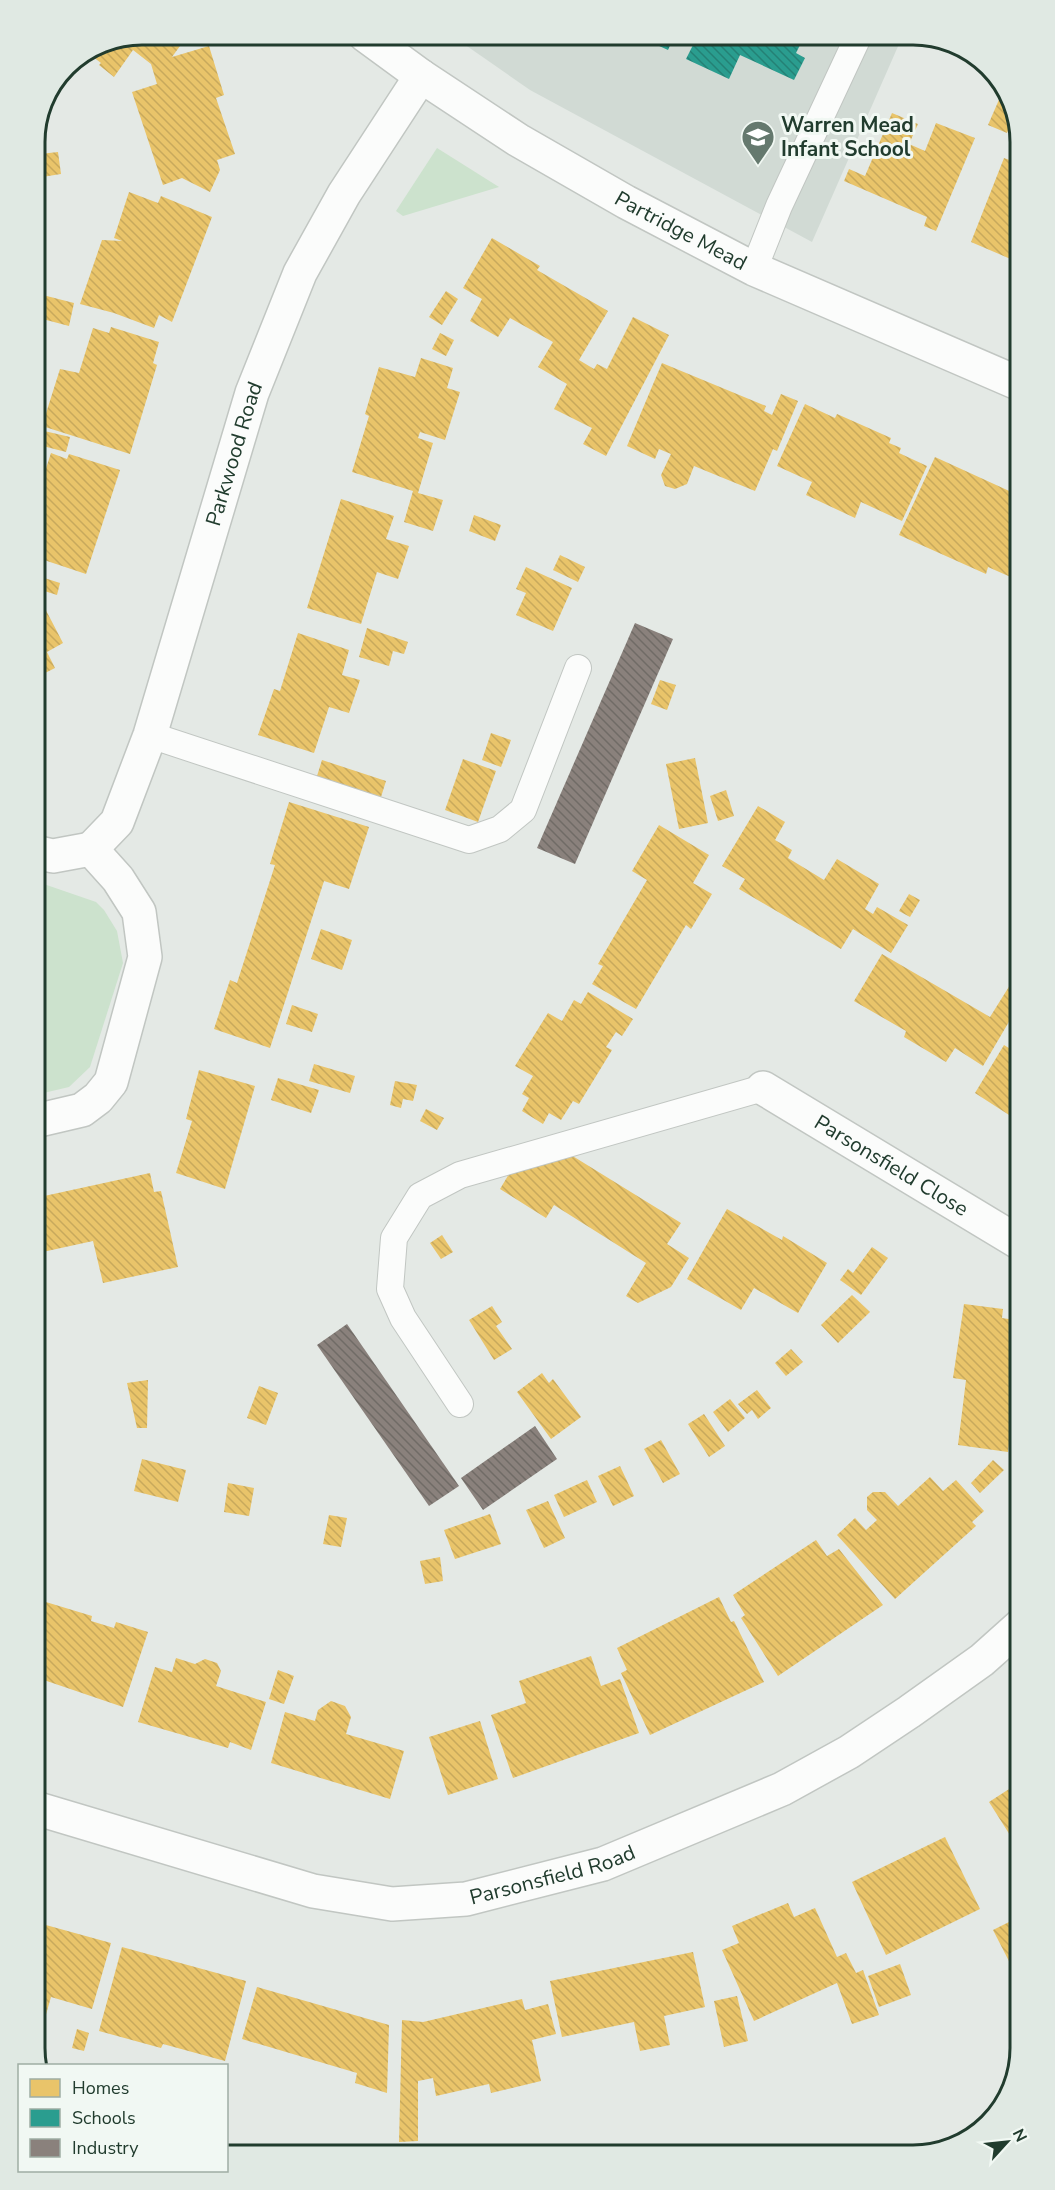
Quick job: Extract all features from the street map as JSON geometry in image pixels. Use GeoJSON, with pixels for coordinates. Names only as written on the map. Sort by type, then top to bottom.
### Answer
{"type":"FeatureCollection","features":[{"type":"Feature","properties":{"kind":"street","name":"Partridge Mead"},"geometry":{"type":"LineString","coordinates":[[380,45],[421,76],[518,140],[626,202],[754,269],[1010,380]]}},
{"type":"Feature","properties":{"kind":"street","name":"Parkwood Road"},"geometry":{"type":"LineString","coordinates":[[91,849],[117,822],[150,735],[252,393],[300,273],[344,194],[421,76]]}},
{"type":"Feature","properties":{"kind":"street"},"geometry":{"type":"LineString","coordinates":[[45,854],[53,856],[91,849],[117,879],[139,912],[145,957],[111,1082],[98,1098],[82,1110],[45,1119]]}},
{"type":"Feature","properties":{"kind":"street","name":"Parsonsfield Close"},"geometry":{"type":"LineString","coordinates":[[764,1088],[1010,1237]]}},
{"type":"Feature","properties":{"kind":"street","name":"Parsonsfield Road"},"geometry":{"type":"LineString","coordinates":[[45,1811],[313,1891],[392,1904],[466,1899],[603,1864],[782,1789],[849,1752],[909,1712],[982,1660],[1010,1635]]}},
{"type":"Feature","properties":{"kind":"lane"},"geometry":{"type":"LineString","coordinates":[[754,269],[779,206],[854,45]]}},
{"type":"Feature","properties":{"kind":"lane"},"geometry":{"type":"LineString","coordinates":[[150,735],[469,840],[500,829],[523,810],[578,668]]}},
{"type":"Feature","properties":{"kind":"lane"},"geometry":{"type":"LineString","coordinates":[[460,1404],[403,1318],[390,1289],[394,1238],[420,1196],[460,1175],[764,1088]]}},
{"type":"Feature","properties":{"kind":"shaded area","name":"Warren Mead Infant School"},"geometry":{"type":"Polygon","coordinates":[[[465,45],[899,45],[812,242],[530,90],[465,45]]]}},
{"type":"Feature","properties":{"kind":"green space"},"geometry":{"type":"Polygon","coordinates":[[[437,148],[499,187],[403,216],[396,211],[437,148]]]}},
{"type":"Feature","properties":{"kind":"green space"},"geometry":{"type":"Polygon","coordinates":[[[45,884],[96,902],[104,910],[117,931],[123,963],[90,1067],[69,1087],[45,1093],[45,884]]]}},
{"type":"Feature","properties":{"kind":"building: Homes"},"geometry":{"type":"Polygon","coordinates":[[[181,45],[172,57],[209,46],[224,95],[216,98],[235,154],[217,160],[220,170],[210,192],[182,178],[163,185],[132,92],[157,84],[151,64],[133,50],[114,77],[99,65],[101,63],[94,58],[123,47],[181,45]]]}},
{"type":"Feature","properties":{"kind":"building: Homes"},"geometry":{"type":"Polygon","coordinates":[[[1000,98],[1008,123],[1007,133],[988,125],[1000,98]]]}},
{"type":"Feature","properties":{"kind":"building: Homes"},"geometry":{"type":"Polygon","coordinates":[[[892,113],[918,124],[909,144],[925,151],[936,123],[975,138],[936,231],[924,226],[927,217],[844,181],[849,169],[865,176],[892,113]]]}},
{"type":"Feature","properties":{"kind":"building: Homes"},"geometry":{"type":"Polygon","coordinates":[[[58,152],[61,174],[45,177],[45,153],[58,152]]]}},
{"type":"Feature","properties":{"kind":"building: Homes"},"geometry":{"type":"Polygon","coordinates":[[[1004,158],[1010,160],[1010,259],[971,242],[1004,158]]]}},
{"type":"Feature","properties":{"kind":"building: Homes"},"geometry":{"type":"Polygon","coordinates":[[[129,192],[158,203],[161,196],[212,217],[172,322],[159,315],[154,328],[114,313],[80,304],[102,240],[122,241],[114,238],[129,192]]]}},
{"type":"Feature","properties":{"kind":"building: Homes"},"geometry":{"type":"Polygon","coordinates":[[[492,238],[540,266],[537,270],[608,311],[579,360],[594,369],[597,364],[607,369],[633,317],[669,335],[606,456],[583,444],[592,428],[554,409],[567,384],[538,367],[553,342],[510,318],[498,337],[470,321],[482,299],[463,288],[492,238]]]}},
{"type":"Feature","properties":{"kind":"building: Homes"},"geometry":{"type":"Polygon","coordinates":[[[446,291],[458,299],[442,325],[429,317],[446,291]]]}},
{"type":"Feature","properties":{"kind":"building: Homes"},"geometry":{"type":"Polygon","coordinates":[[[45,296],[74,303],[69,326],[45,320],[45,296]]]}},
{"type":"Feature","properties":{"kind":"building: Homes"},"geometry":{"type":"Polygon","coordinates":[[[111,327],[159,342],[153,363],[157,365],[130,454],[45,427],[45,416],[60,369],[79,373],[93,328],[109,333],[111,327]]]}},
{"type":"Feature","properties":{"kind":"building: Homes"},"geometry":{"type":"Polygon","coordinates":[[[440,333],[454,340],[446,356],[432,349],[440,333]]]}},
{"type":"Feature","properties":{"kind":"building: Homes"},"geometry":{"type":"Polygon","coordinates":[[[421,358],[453,368],[447,388],[460,392],[445,440],[420,432],[418,438],[433,443],[418,493],[443,500],[433,531],[404,522],[413,491],[352,472],[369,416],[365,414],[379,367],[415,377],[421,358]]]}},
{"type":"Feature","properties":{"kind":"building: Homes"},"geometry":{"type":"Polygon","coordinates":[[[662,363],[766,406],[764,411],[772,415],[781,394],[798,401],[777,451],[773,449],[755,491],[694,466],[687,484],[675,489],[665,486],[661,475],[671,454],[659,449],[655,459],[627,446],[662,363]]]}},
{"type":"Feature","properties":{"kind":"building: Homes"},"geometry":{"type":"Polygon","coordinates":[[[805,404],[835,418],[837,414],[891,438],[889,443],[901,448],[899,453],[927,466],[902,521],[861,502],[855,518],[806,495],[812,482],[777,466],[805,404]]]}},
{"type":"Feature","properties":{"kind":"building: Homes"},"geometry":{"type":"Polygon","coordinates":[[[45,431],[70,437],[66,452],[45,447],[45,431]]]}},
{"type":"Feature","properties":{"kind":"building: Homes"},"geometry":{"type":"Polygon","coordinates":[[[51,453],[67,459],[69,454],[120,470],[86,574],[45,560],[45,471],[51,453]]]}},
{"type":"Feature","properties":{"kind":"building: Homes"},"geometry":{"type":"Polygon","coordinates":[[[935,457],[1010,491],[1010,577],[988,567],[986,574],[899,535],[935,457]]]}},
{"type":"Feature","properties":{"kind":"building: Homes"},"geometry":{"type":"Polygon","coordinates":[[[341,499],[394,516],[386,539],[409,546],[398,579],[377,572],[361,624],[307,608],[341,499]]]}},
{"type":"Feature","properties":{"kind":"building: Homes"},"geometry":{"type":"Polygon","coordinates":[[[474,515],[501,525],[495,541],[469,531],[474,515]]]}},
{"type":"Feature","properties":{"kind":"building: Homes"},"geometry":{"type":"Polygon","coordinates":[[[560,555],[585,567],[578,582],[553,570],[560,555]]]}},
{"type":"Feature","properties":{"kind":"building: Homes"},"geometry":{"type":"Polygon","coordinates":[[[526,567],[572,588],[553,631],[516,615],[526,593],[516,589],[526,567]]]}},
{"type":"Feature","properties":{"kind":"building: Homes"},"geometry":{"type":"Polygon","coordinates":[[[45,578],[60,583],[57,595],[45,591],[45,578]]]}},
{"type":"Feature","properties":{"kind":"building: Homes"},"geometry":{"type":"Polygon","coordinates":[[[45,608],[63,643],[47,652],[55,668],[45,673],[45,608]]]}},
{"type":"Feature","properties":{"kind":"building: Homes"},"geometry":{"type":"Polygon","coordinates":[[[367,628],[408,642],[404,654],[393,651],[389,666],[359,657],[367,628]]]}},
{"type":"Feature","properties":{"kind":"building: Homes"},"geometry":{"type":"Polygon","coordinates":[[[298,633],[349,650],[342,675],[360,680],[349,713],[329,707],[314,753],[258,735],[274,689],[280,691],[298,633]]]}},
{"type":"Feature","properties":{"kind":"building: Homes"},"geometry":{"type":"Polygon","coordinates":[[[660,680],[676,685],[667,710],[651,704],[660,680]]]}},
{"type":"Feature","properties":{"kind":"building: Homes"},"geometry":{"type":"Polygon","coordinates":[[[491,733],[511,740],[501,767],[482,760],[491,733]]]}},
{"type":"Feature","properties":{"kind":"building: Homes"},"geometry":{"type":"Polygon","coordinates":[[[695,758],[708,823],[679,829],[666,764],[695,758]]]}},
{"type":"Feature","properties":{"kind":"building: Homes"},"geometry":{"type":"Polygon","coordinates":[[[463,759],[496,771],[478,822],[445,810],[463,759]]]}},
{"type":"Feature","properties":{"kind":"building: Homes"},"geometry":{"type":"Polygon","coordinates":[[[322,760],[386,781],[381,797],[317,776],[322,760]]]}},
{"type":"Feature","properties":{"kind":"building: Homes"},"geometry":{"type":"Polygon","coordinates":[[[726,790],[734,816],[718,821],[710,796],[726,790]]]}},
{"type":"Feature","properties":{"kind":"building: Homes"},"geometry":{"type":"Polygon","coordinates":[[[289,802],[369,827],[349,889],[324,881],[270,1048],[214,1029],[230,980],[237,983],[275,865],[270,864],[289,802]]]}},
{"type":"Feature","properties":{"kind":"building: Homes"},"geometry":{"type":"Polygon","coordinates":[[[758,806],[785,822],[775,840],[792,850],[788,858],[824,880],[837,859],[879,884],[865,909],[873,914],[877,907],[908,925],[891,953],[853,929],[841,949],[739,889],[745,879],[722,866],[758,806]]]}},
{"type":"Feature","properties":{"kind":"building: Homes"},"geometry":{"type":"Polygon","coordinates":[[[659,825],[709,855],[693,883],[712,894],[691,929],[686,925],[636,1009],[592,984],[603,966],[598,964],[647,880],[632,871],[659,825]]]}},
{"type":"Feature","properties":{"kind":"building: Homes"},"geometry":{"type":"Polygon","coordinates":[[[909,894],[920,900],[910,917],[899,911],[909,894]]]}},
{"type":"Feature","properties":{"kind":"building: Homes"},"geometry":{"type":"Polygon","coordinates":[[[321,929],[352,940],[342,970],[311,959],[321,929]]]}},
{"type":"Feature","properties":{"kind":"building: Homes"},"geometry":{"type":"Polygon","coordinates":[[[882,954],[990,1017],[1010,985],[1010,1020],[983,1066],[955,1048],[946,1062],[904,1037],[906,1031],[854,1001],[882,954]]]}},
{"type":"Feature","properties":{"kind":"building: Homes"},"geometry":{"type":"Polygon","coordinates":[[[588,992],[633,1019],[622,1036],[616,1032],[606,1047],[612,1050],[579,1104],[573,1101],[561,1120],[549,1113],[543,1124],[522,1111],[529,1098],[522,1094],[533,1076],[515,1066],[548,1013],[562,1021],[574,1000],[581,1004],[588,992]]]}},
{"type":"Feature","properties":{"kind":"building: Homes"},"geometry":{"type":"Polygon","coordinates":[[[292,1005],[318,1014],[312,1032],[286,1024],[292,1005]]]}},
{"type":"Feature","properties":{"kind":"building: Homes"},"geometry":{"type":"Polygon","coordinates":[[[1004,1045],[1010,1049],[1010,1116],[975,1093],[1004,1045]]]}},
{"type":"Feature","properties":{"kind":"building: Homes"},"geometry":{"type":"Polygon","coordinates":[[[314,1064],[355,1076],[350,1093],[309,1081],[314,1064]]]}},
{"type":"Feature","properties":{"kind":"building: Homes"},"geometry":{"type":"Polygon","coordinates":[[[199,1070],[255,1086],[225,1189],[176,1173],[192,1121],[186,1119],[199,1070]]]}},
{"type":"Feature","properties":{"kind":"building: Homes"},"geometry":{"type":"Polygon","coordinates":[[[278,1078],[319,1090],[311,1113],[271,1100],[278,1078]]]}},
{"type":"Feature","properties":{"kind":"building: Homes"},"geometry":{"type":"Polygon","coordinates":[[[395,1081],[417,1085],[413,1101],[403,1099],[401,1108],[390,1105],[395,1081]]]}},
{"type":"Feature","properties":{"kind":"building: Homes"},"geometry":{"type":"Polygon","coordinates":[[[426,1109],[444,1118],[437,1130],[420,1121],[426,1109]]]}},
{"type":"Feature","properties":{"kind":"building: Homes"},"geometry":{"type":"Polygon","coordinates":[[[571,1155],[681,1223],[667,1244],[689,1258],[671,1287],[638,1303],[626,1296],[646,1263],[554,1205],[546,1218],[500,1189],[509,1174],[571,1155]]]}},
{"type":"Feature","properties":{"kind":"building: Homes"},"geometry":{"type":"Polygon","coordinates":[[[150,1173],[154,1192],[161,1191],[178,1267],[103,1283],[93,1241],[45,1251],[45,1196],[150,1173]]]}},
{"type":"Feature","properties":{"kind":"building: Homes"},"geometry":{"type":"Polygon","coordinates":[[[727,1209],[782,1240],[783,1236],[827,1263],[798,1313],[754,1288],[741,1310],[687,1279],[727,1209]]]}},
{"type":"Feature","properties":{"kind":"building: Homes"},"geometry":{"type":"Polygon","coordinates":[[[442,1235],[453,1252],[441,1259],[430,1243],[442,1235]]]}},
{"type":"Feature","properties":{"kind":"building: Homes"},"geometry":{"type":"Polygon","coordinates":[[[872,1247],[888,1258],[861,1295],[840,1280],[848,1269],[853,1273],[872,1247]]]}},
{"type":"Feature","properties":{"kind":"building: Homes"},"geometry":{"type":"Polygon","coordinates":[[[852,1295],[870,1312],[838,1343],[821,1325],[852,1295]]]}},
{"type":"Feature","properties":{"kind":"building: Homes"},"geometry":{"type":"Polygon","coordinates":[[[964,1304],[1003,1309],[1002,1318],[1010,1319],[1008,1452],[958,1445],[966,1380],[953,1378],[964,1304]]]}},
{"type":"Feature","properties":{"kind":"building: Homes"},"geometry":{"type":"Polygon","coordinates":[[[492,1306],[502,1322],[496,1326],[512,1349],[494,1360],[469,1320],[492,1306]]]}},
{"type":"Feature","properties":{"kind":"building: Homes"},"geometry":{"type":"Polygon","coordinates":[[[791,1349],[803,1362],[786,1376],[775,1363],[791,1349]]]}},
{"type":"Feature","properties":{"kind":"building: Homes"},"geometry":{"type":"Polygon","coordinates":[[[542,1373],[549,1383],[553,1379],[581,1417],[551,1439],[517,1392],[542,1373]]]}},
{"type":"Feature","properties":{"kind":"building: Homes"},"geometry":{"type":"Polygon","coordinates":[[[148,1380],[147,1428],[137,1428],[127,1383],[148,1380]]]}},
{"type":"Feature","properties":{"kind":"building: Homes"},"geometry":{"type":"Polygon","coordinates":[[[259,1386],[278,1393],[266,1425],[247,1418],[259,1386]]]}},
{"type":"Feature","properties":{"kind":"building: Homes"},"geometry":{"type":"Polygon","coordinates":[[[757,1390],[771,1408],[758,1419],[752,1410],[747,1414],[738,1404],[757,1390]]]}},
{"type":"Feature","properties":{"kind":"building: Homes"},"geometry":{"type":"Polygon","coordinates":[[[730,1399],[745,1418],[728,1432],[713,1412],[730,1399]]]}},
{"type":"Feature","properties":{"kind":"building: Homes"},"geometry":{"type":"Polygon","coordinates":[[[704,1414],[725,1446],[709,1457],[688,1424],[704,1414]]]}},
{"type":"Feature","properties":{"kind":"building: Homes"},"geometry":{"type":"Polygon","coordinates":[[[661,1440],[680,1474],[663,1483],[644,1449],[661,1440]]]}},
{"type":"Feature","properties":{"kind":"building: Homes"},"geometry":{"type":"Polygon","coordinates":[[[142,1459],[186,1470],[178,1502],[134,1491],[142,1459]]]}},
{"type":"Feature","properties":{"kind":"building: Homes"},"geometry":{"type":"Polygon","coordinates":[[[993,1460],[1004,1470],[980,1493],[971,1483],[993,1460]]]}},
{"type":"Feature","properties":{"kind":"building: Homes"},"geometry":{"type":"Polygon","coordinates":[[[620,1466],[634,1496],[613,1506],[598,1476],[620,1466]]]}},
{"type":"Feature","properties":{"kind":"building: Homes"},"geometry":{"type":"Polygon","coordinates":[[[930,1477],[943,1491],[956,1480],[984,1511],[972,1522],[976,1526],[895,1599],[837,1535],[855,1518],[866,1530],[877,1520],[867,1510],[867,1497],[873,1492],[885,1492],[898,1506],[930,1477]]]}},
{"type":"Feature","properties":{"kind":"building: Homes"},"geometry":{"type":"Polygon","coordinates":[[[587,1480],[597,1502],[564,1517],[554,1495],[587,1480]]]}},
{"type":"Feature","properties":{"kind":"building: Homes"},"geometry":{"type":"Polygon","coordinates":[[[228,1483],[254,1488],[249,1516],[224,1512],[228,1483]]]}},
{"type":"Feature","properties":{"kind":"building: Homes"},"geometry":{"type":"Polygon","coordinates":[[[548,1501],[565,1538],[544,1548],[526,1510],[548,1501]]]}},
{"type":"Feature","properties":{"kind":"building: Homes"},"geometry":{"type":"Polygon","coordinates":[[[490,1514],[501,1544],[455,1559],[444,1530],[490,1514]]]}},
{"type":"Feature","properties":{"kind":"building: Homes"},"geometry":{"type":"Polygon","coordinates":[[[329,1515],[347,1518],[341,1547],[323,1544],[329,1515]]]}},
{"type":"Feature","properties":{"kind":"building: Homes"},"geometry":{"type":"Polygon","coordinates":[[[816,1540],[827,1556],[839,1549],[883,1605],[778,1676],[741,1618],[745,1615],[733,1595],[816,1540]]]}},
{"type":"Feature","properties":{"kind":"building: Homes"},"geometry":{"type":"Polygon","coordinates":[[[440,1557],[443,1581],[425,1584],[420,1561],[440,1557]]]}},
{"type":"Feature","properties":{"kind":"building: Homes"},"geometry":{"type":"Polygon","coordinates":[[[719,1597],[731,1622],[734,1621],[764,1682],[650,1735],[621,1673],[627,1670],[617,1648],[719,1597]]]}},
{"type":"Feature","properties":{"kind":"building: Homes"},"geometry":{"type":"Polygon","coordinates":[[[45,1602],[92,1616],[91,1621],[114,1628],[116,1622],[148,1632],[123,1707],[45,1680],[45,1602]]]}},
{"type":"Feature","properties":{"kind":"building: Homes"},"geometry":{"type":"Polygon","coordinates":[[[591,1656],[601,1686],[620,1679],[639,1733],[513,1778],[491,1715],[526,1703],[519,1681],[591,1656]]]}},
{"type":"Feature","properties":{"kind":"building: Homes"},"geometry":{"type":"Polygon","coordinates":[[[176,1658],[195,1664],[205,1659],[217,1663],[221,1671],[216,1686],[266,1702],[251,1750],[230,1742],[228,1748],[138,1722],[155,1667],[172,1672],[176,1658]]]}},
{"type":"Feature","properties":{"kind":"building: Homes"},"geometry":{"type":"Polygon","coordinates":[[[278,1670],[294,1676],[284,1704],[269,1699],[278,1670]]]}},
{"type":"Feature","properties":{"kind":"building: Homes"},"geometry":{"type":"Polygon","coordinates":[[[331,1701],[345,1706],[351,1717],[346,1734],[404,1751],[390,1799],[271,1763],[285,1712],[315,1721],[318,1710],[331,1701]]]}},
{"type":"Feature","properties":{"kind":"building: Homes"},"geometry":{"type":"Polygon","coordinates":[[[480,1721],[498,1779],[448,1795],[429,1737],[480,1721]]]}},
{"type":"Feature","properties":{"kind":"building: Homes"},"geometry":{"type":"Polygon","coordinates":[[[1010,1788],[1010,1835],[989,1802],[1010,1788]]]}},
{"type":"Feature","properties":{"kind":"building: Homes"},"geometry":{"type":"Polygon","coordinates":[[[945,1837],[980,1909],[886,1955],[852,1882],[945,1837]]]}},
{"type":"Feature","properties":{"kind":"building: Homes"},"geometry":{"type":"Polygon","coordinates":[[[788,1903],[794,1917],[815,1908],[837,1957],[846,1953],[856,1973],[863,1970],[879,2015],[852,2024],[837,1983],[754,2021],[722,1950],[739,1943],[732,1926],[788,1903]]]}},
{"type":"Feature","properties":{"kind":"building: Homes"},"geometry":{"type":"Polygon","coordinates":[[[1010,1922],[1010,1963],[993,1930],[1010,1922]]]}},
{"type":"Feature","properties":{"kind":"building: Homes"},"geometry":{"type":"Polygon","coordinates":[[[45,1925],[111,1943],[92,2009],[51,1997],[45,2018],[45,1925]]]}},
{"type":"Feature","properties":{"kind":"building: Homes"},"geometry":{"type":"Polygon","coordinates":[[[122,1947],[246,1981],[225,2061],[163,2044],[161,2048],[99,2031],[122,1947]]]}},
{"type":"Feature","properties":{"kind":"building: Homes"},"geometry":{"type":"Polygon","coordinates":[[[693,1952],[705,2007],[664,2016],[670,2045],[640,2051],[634,2022],[562,2037],[550,1981],[693,1952]]]}},
{"type":"Feature","properties":{"kind":"building: Homes"},"geometry":{"type":"Polygon","coordinates":[[[900,1964],[911,1995],[879,2007],[868,1976],[900,1964]]]}},
{"type":"Feature","properties":{"kind":"building: Homes"},"geometry":{"type":"Polygon","coordinates":[[[257,1987],[389,2025],[387,2093],[355,2083],[357,2073],[242,2039],[257,1987]]]}},
{"type":"Feature","properties":{"kind":"building: Homes"},"geometry":{"type":"Polygon","coordinates":[[[737,1996],[748,2041],[724,2047],[714,2001],[737,1996]]]}},
{"type":"Feature","properties":{"kind":"building: Homes"},"geometry":{"type":"Polygon","coordinates":[[[522,1999],[525,2010],[548,2004],[556,2034],[532,2040],[541,2081],[491,2093],[489,2084],[436,2096],[433,2078],[418,2081],[418,2141],[399,2142],[402,2020],[423,2022],[522,1999]]]}},
{"type":"Feature","properties":{"kind":"building: Homes"},"geometry":{"type":"Polygon","coordinates":[[[77,2029],[89,2033],[84,2051],[72,2048],[77,2029]]]}},
{"type":"Feature","properties":{"kind":"building: Schools"},"geometry":{"type":"Polygon","coordinates":[[[657,45],[670,45],[668,50],[657,45]]]}},
{"type":"Feature","properties":{"kind":"building: Schools","name":"Warren Mead Infant School"},"geometry":{"type":"Polygon","coordinates":[[[693,45],[800,45],[796,53],[805,58],[794,80],[740,55],[729,79],[686,59],[693,45]]]}},
{"type":"Feature","properties":{"kind":"building: Industry"},"geometry":{"type":"Polygon","coordinates":[[[635,623],[673,639],[575,864],[537,848],[635,623]]]}},
{"type":"Feature","properties":{"kind":"building: Industry"},"geometry":{"type":"Polygon","coordinates":[[[347,1324],[459,1486],[429,1506],[317,1345],[347,1324]]]}},
{"type":"Feature","properties":{"kind":"building: Industry"},"geometry":{"type":"Polygon","coordinates":[[[535,1426],[557,1459],[483,1510],[461,1478],[535,1426]]]}},
{"type":"Feature","properties":{"kind":"place","name":"Warren Mead Infant School"},"geometry":{"type":"Point","coordinates":[758,166]}}]}
